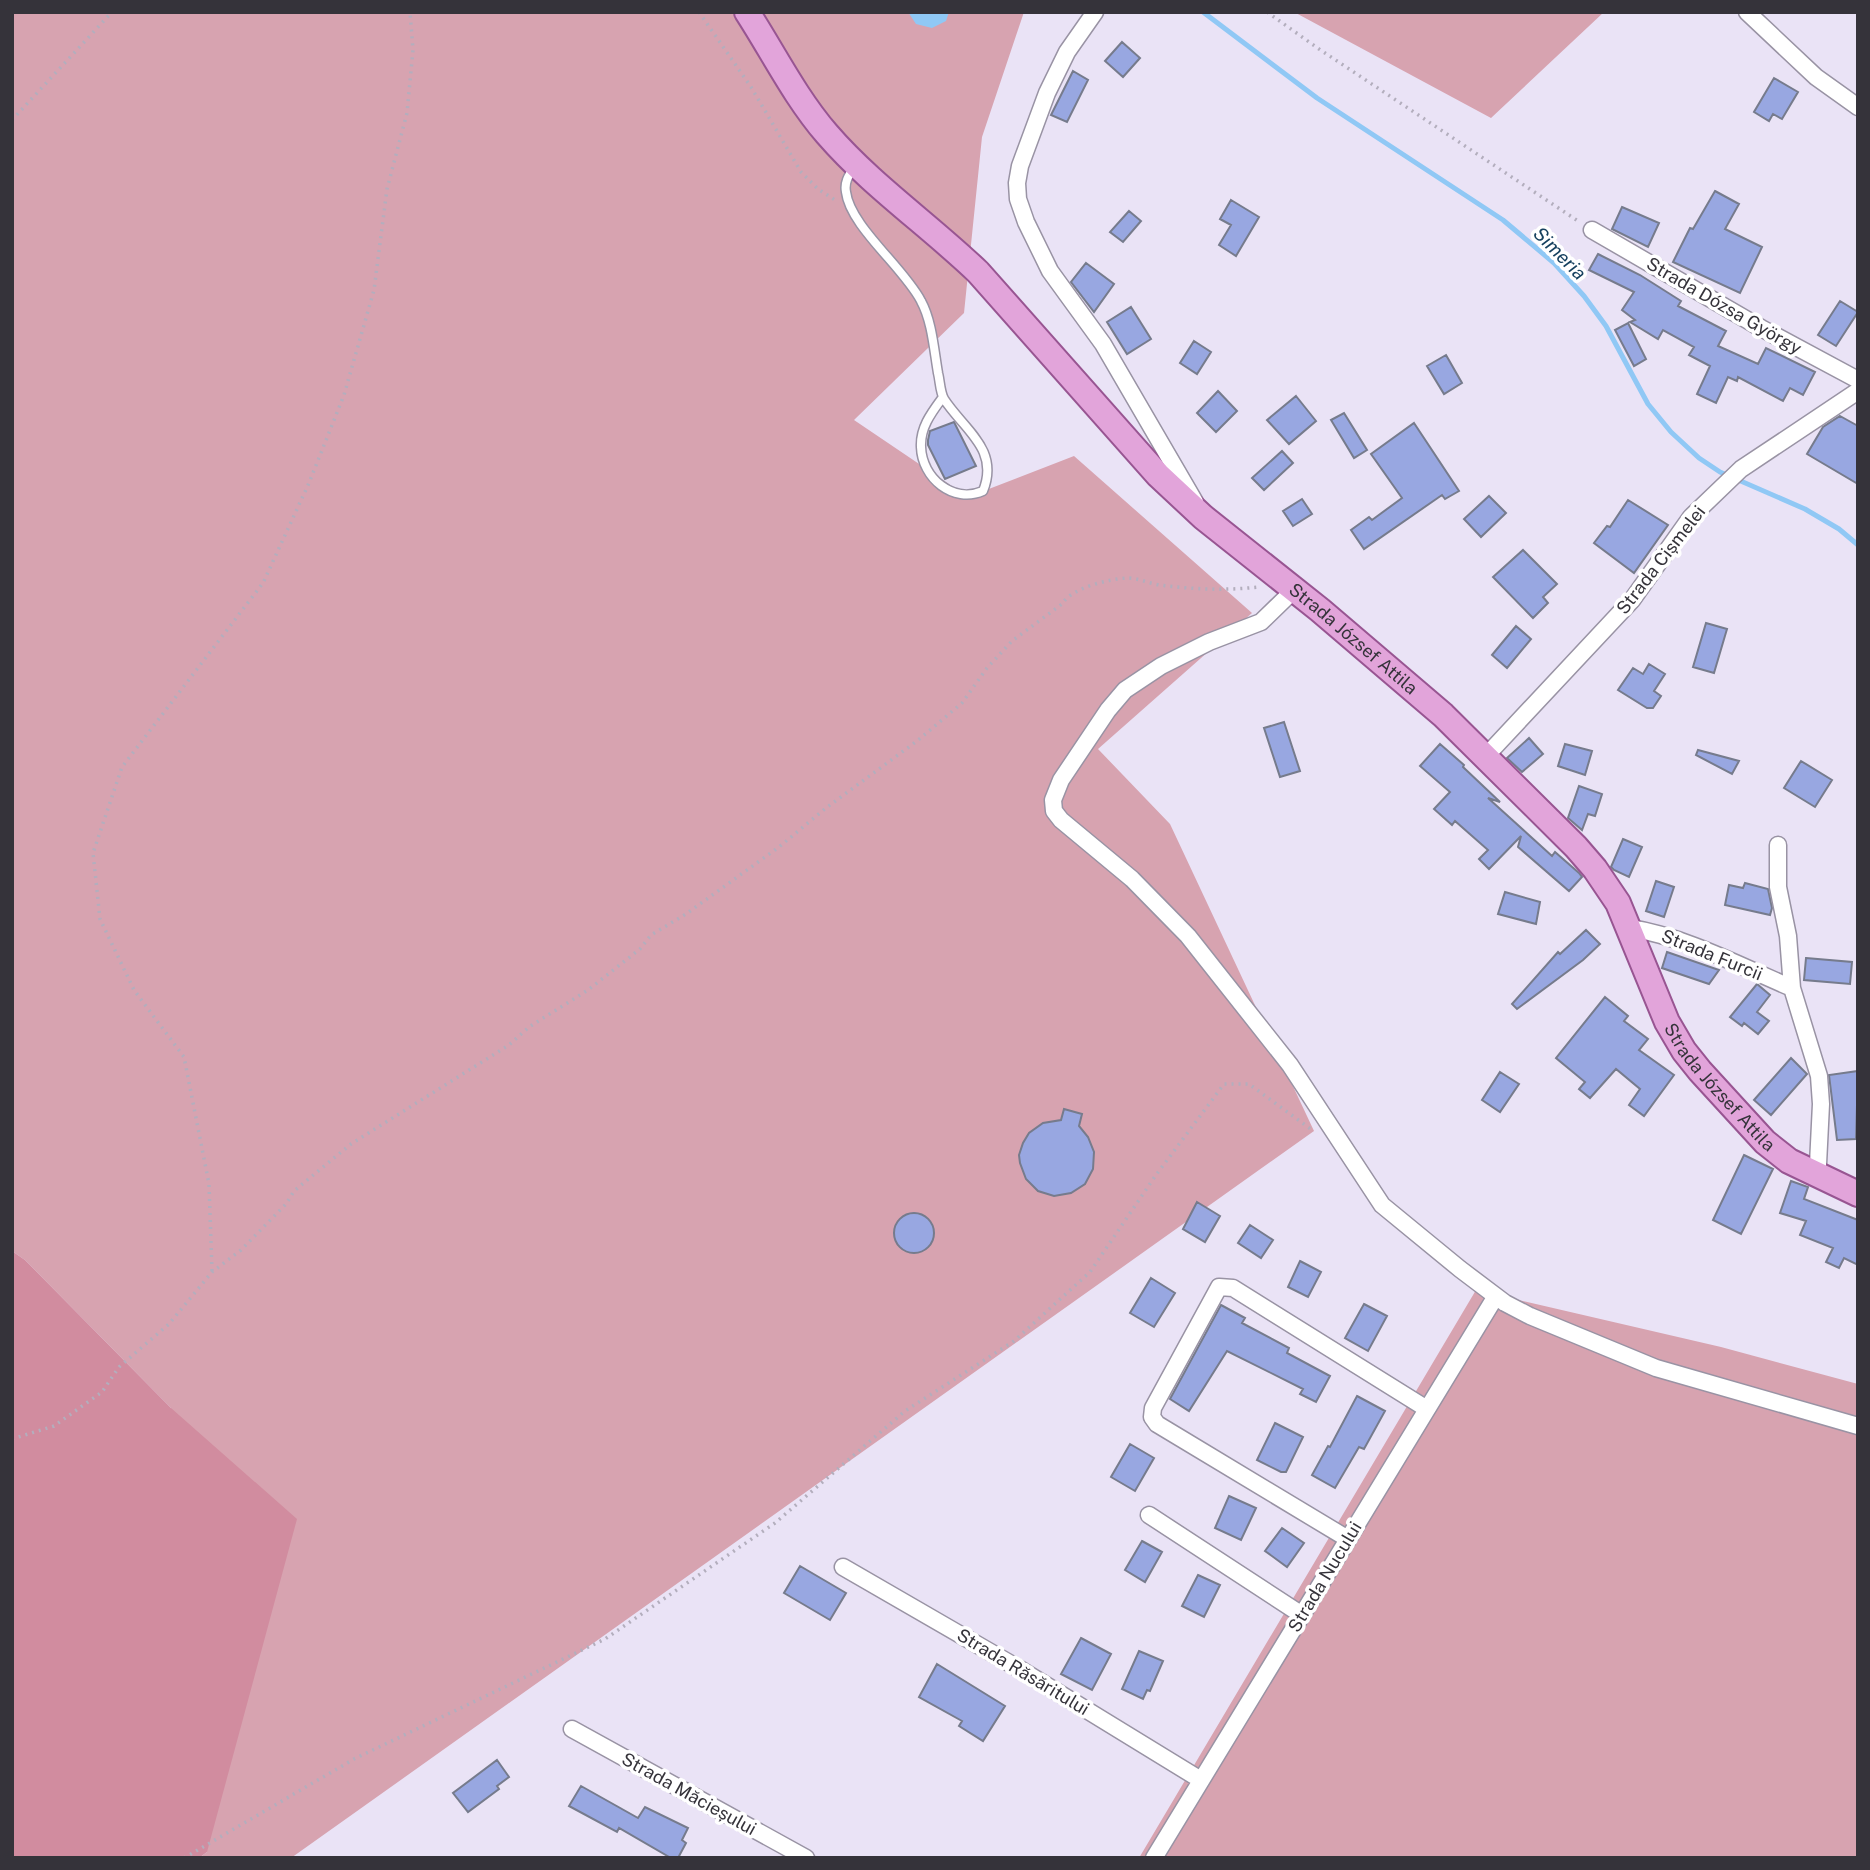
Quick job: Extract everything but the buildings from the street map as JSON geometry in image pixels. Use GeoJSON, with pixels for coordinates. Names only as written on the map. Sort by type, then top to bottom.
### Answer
{"type":"FeatureCollection","features":[{"type":"Feature","properties":{"kind":"main road"},"geometry":{"type":"LineString","coordinates":[[747,12],[824,131],[856,164],[978,272],[1135,450],[1203,517]]}},
{"type":"Feature","properties":{"kind":"main road","name":"Strada József Attila"},"geometry":{"type":"LineString","coordinates":[[1203,517],[1409,684],[1486,756],[1595,869],[1618,903],[1655,997],[1684,1051],[1765,1142],[1789,1161],[1858,1194]]}},
{"type":"Feature","properties":{"kind":"street","name":"Strada József Attila"},"geometry":{"type":"LineString","coordinates":[[1095,12],[1067,52],[1047,93],[1020,166],[1018,199],[1050,271],[1103,345],[1203,517]]}},
{"type":"Feature","properties":{"kind":"street"},"geometry":{"type":"LineString","coordinates":[[1747,12],[1816,77],[1858,107]]}},
{"type":"Feature","properties":{"kind":"street","name":"Strada Dózsa György"},"geometry":{"type":"LineString","coordinates":[[1592,230],[1761,328],[1858,380]]}},
{"type":"Feature","properties":{"kind":"street","name":"Strada Cișmelei"},"geometry":{"type":"LineString","coordinates":[[1486,756],[1632,600],[1691,517],[1724,484],[1741,469],[1858,391]]}},
{"type":"Feature","properties":{"kind":"street"},"geometry":{"type":"LineString","coordinates":[[1294,590],[1261,622],[1209,642],[1161,666],[1125,690],[1108,710],[1061,780],[1053,800],[1054,811],[1061,820],[1132,879],[1188,936],[1290,1065],[1382,1205],[1496,1296],[1530,1316],[1656,1368],[1858,1426]]}},
{"type":"Feature","properties":{"kind":"street","name":"Strada Furcii"},"geometry":{"type":"LineString","coordinates":[[1779,845],[1779,887],[1788,936],[1793,988],[1818,1076],[1821,1104],[1818,1164],[1815,1174]]}},
{"type":"Feature","properties":{"kind":"street","name":"Strada Furcii"},"geometry":{"type":"LineString","coordinates":[[1630,928],[1651,931],[1692,946],[1793,988]]}},
{"type":"Feature","properties":{"kind":"street"},"geometry":{"type":"LineString","coordinates":[[1348,1539],[1157,1424],[1152,1417],[1153,1408],[1219,1287],[1233,1288],[1427,1409]]}},
{"type":"Feature","properties":{"kind":"street","name":"Strada Nucului"},"geometry":{"type":"LineString","coordinates":[[1154,1858],[1496,1296]]}},
{"type":"Feature","properties":{"kind":"street"},"geometry":{"type":"LineString","coordinates":[[1149,1515],[1302,1615]]}},
{"type":"Feature","properties":{"kind":"street","name":"Strada Răsăritului"},"geometry":{"type":"LineString","coordinates":[[843,1567],[1023,1671],[1202,1780]]}},
{"type":"Feature","properties":{"kind":"street","name":"Strada Măcieșului"},"geometry":{"type":"LineString","coordinates":[[572,1729],[806,1858]]}},
{"type":"Feature","properties":{"kind":"lane"},"geometry":{"type":"LineString","coordinates":[[856,164],[847,179],[845,189],[854,213],[901,271],[922,302],[943,397],[982,448],[988,463],[988,479],[983,491],[973,495],[939,486],[924,467],[920,446],[926,421],[943,397]]}},
{"type":"Feature","properties":{"kind":"path"},"geometry":{"type":"LineString","coordinates":[[12,120],[112,12]]}},
{"type":"Feature","properties":{"kind":"path"},"geometry":{"type":"LineString","coordinates":[[212,1272],[208,1184],[184,1057],[134,990],[100,919],[93,853],[122,766],[263,583],[309,483],[344,395],[374,290],[387,188],[407,113],[413,50],[410,12]]}},
{"type":"Feature","properties":{"kind":"path"},"geometry":{"type":"LineString","coordinates":[[699,12],[751,87],[801,172],[818,189],[854,213]]}},
{"type":"Feature","properties":{"kind":"path"},"geometry":{"type":"LineString","coordinates":[[1267,12],[1592,230]]}},
{"type":"Feature","properties":{"kind":"path"},"geometry":{"type":"LineString","coordinates":[[12,1439],[54,1426],[102,1392],[119,1367],[169,1324],[212,1272],[241,1250],[286,1204],[294,1191],[351,1144],[509,1045],[537,1022],[589,990],[640,949],[651,935],[686,914],[779,847],[826,807],[917,741],[962,704],[987,668],[1012,642],[1062,604],[1066,597],[1095,584],[1124,578],[1181,587],[1264,587],[1294,590]]}},
{"type":"Feature","properties":{"kind":"path"},"geometry":{"type":"LineString","coordinates":[[184,1858],[354,1759],[605,1639],[775,1523],[905,1411],[1014,1342],[1090,1272],[1156,1175],[1224,1083],[1249,1084],[1314,1131]]}},
{"type":"Feature","properties":{"kind":"shaded area"},"geometry":{"type":"Polygon","coordinates":[[[12,12],[1024,12],[982,137],[964,313],[854,420],[968,497],[1074,456],[1252,613],[1098,749],[1170,824],[1314,1131],[291,1858],[199,1858],[207,1852],[171,1408],[25,1260],[12,1251],[12,12]]]}},
{"type":"Feature","properties":{"kind":"shaded area"},"geometry":{"type":"Polygon","coordinates":[[[1294,12],[1604,12],[1491,118],[1294,12]]]}},
{"type":"Feature","properties":{"kind":"shaded area"},"geometry":{"type":"Polygon","coordinates":[[[12,1251],[25,1260],[171,1408],[297,1519],[207,1852],[199,1858],[12,1858],[12,1251]]]}},
{"type":"Feature","properties":{"kind":"shaded area"},"geometry":{"type":"Polygon","coordinates":[[[1476,1290],[1721,1347],[1858,1384],[1858,1858],[1139,1858],[1476,1290]]]}},
{"type":"Feature","properties":{"kind":"water"},"geometry":{"type":"Polygon","coordinates":[[[908,12],[949,12],[946,21],[932,28],[916,24],[908,12]]]}},
{"type":"Feature","properties":{"kind":"waterway","name":"Simeria"},"geometry":{"type":"LineString","coordinates":[[1203,12],[1317,98],[1503,220],[1554,263],[1584,296],[1606,326],[1648,404],[1671,432],[1699,458],[1720,472],[1805,509],[1839,529],[1858,545]]}}]}
